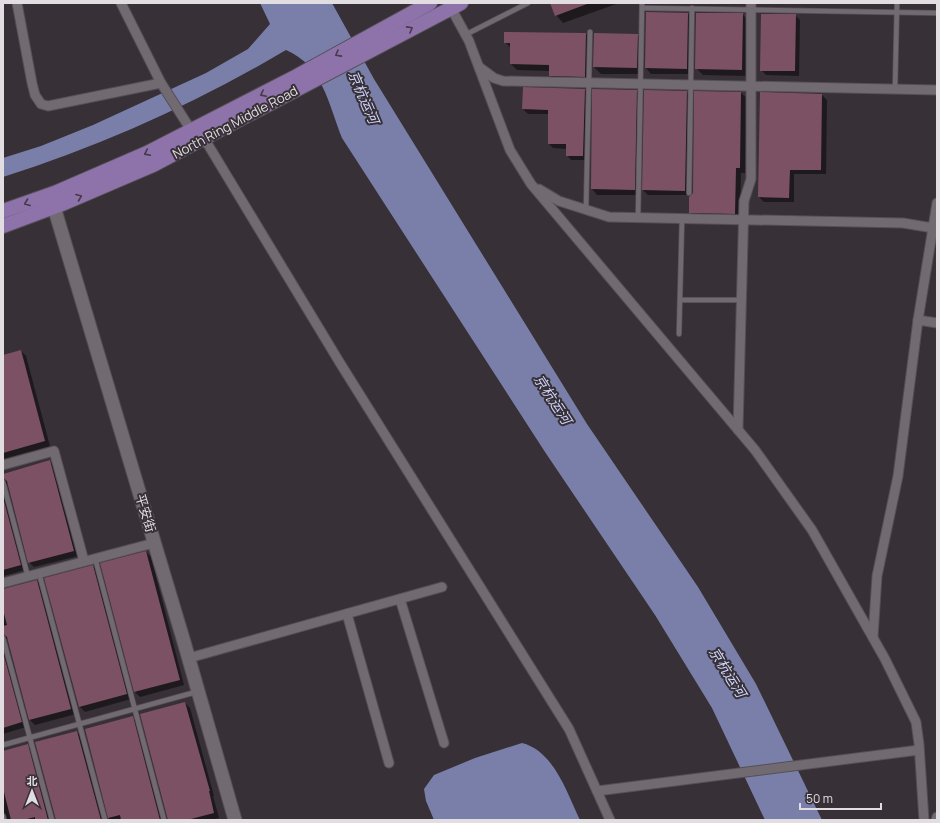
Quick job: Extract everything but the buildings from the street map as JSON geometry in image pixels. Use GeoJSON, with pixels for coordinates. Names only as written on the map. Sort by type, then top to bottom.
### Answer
{"type":"FeatureCollection","features":[{"type":"Feature","properties":{"kind":"main road","name":"North Ring Middle Road"},"geometry":{"type":"LineString","coordinates":[[3,226],[54,207],[153,166],[374,41],[430,3]]}},
{"type":"Feature","properties":{"kind":"main road","name":"North Ring Middle Road"},"geometry":{"type":"LineString","coordinates":[[374,41],[456,5]]}},
{"type":"Feature","properties":{"kind":"main road","name":"North Ring Middle Road"},"geometry":{"type":"LineString","coordinates":[[3,212],[147,154],[191,130],[300,82]]}},
{"type":"Feature","properties":{"kind":"street"},"geometry":{"type":"LineString","coordinates":[[17,3],[32,84],[35,95],[41,104],[48,106],[162,83]]}},
{"type":"Feature","properties":{"kind":"street"},"geometry":{"type":"LineString","coordinates":[[121,3],[162,83],[191,130]]}},
{"type":"Feature","properties":{"kind":"street"},"geometry":{"type":"LineString","coordinates":[[456,5],[465,35],[510,150],[531,184],[738,430],[788,494],[812,530],[873,637],[916,722],[924,820]]}},
{"type":"Feature","properties":{"kind":"street"},"geometry":{"type":"LineString","coordinates":[[738,430],[743,220],[744,201],[751,179],[751,6]]}},
{"type":"Feature","properties":{"kind":"street"},"geometry":{"type":"LineString","coordinates":[[478,66],[494,78],[503,81],[937,90]]}},
{"type":"Feature","properties":{"kind":"street"},"geometry":{"type":"LineString","coordinates":[[204,138],[340,363],[569,729],[610,820]]}},
{"type":"Feature","properties":{"kind":"street"},"geometry":{"type":"LineString","coordinates":[[531,184],[559,201],[609,217],[903,224],[933,228]]}},
{"type":"Feature","properties":{"kind":"street"},"geometry":{"type":"LineString","coordinates":[[873,637],[877,576],[898,476],[918,320],[937,204]]}},
{"type":"Feature","properties":{"kind":"street","name":"平安街"},"geometry":{"type":"LineString","coordinates":[[54,207],[189,658],[235,820]]}},
{"type":"Feature","properties":{"kind":"street"},"geometry":{"type":"LineString","coordinates":[[918,320],[937,323]]}},
{"type":"Feature","properties":{"kind":"street"},"geometry":{"type":"LineString","coordinates":[[3,465],[54,451],[84,561]]}},
{"type":"Feature","properties":{"kind":"street"},"geometry":{"type":"LineString","coordinates":[[3,583],[154,542]]}},
{"type":"Feature","properties":{"kind":"street"},"geometry":{"type":"LineString","coordinates":[[189,658],[442,587]]}},
{"type":"Feature","properties":{"kind":"street"},"geometry":{"type":"LineString","coordinates":[[400,599],[444,743]]}},
{"type":"Feature","properties":{"kind":"street"},"geometry":{"type":"LineString","coordinates":[[347,614],[389,763]]}},
{"type":"Feature","properties":{"kind":"street"},"geometry":{"type":"LineString","coordinates":[[597,791],[919,750]]}},
{"type":"Feature","properties":{"kind":"lane"},"geometry":{"type":"LineString","coordinates":[[465,35],[528,3]]}},
{"type":"Feature","properties":{"kind":"lane"},"geometry":{"type":"LineString","coordinates":[[895,89],[897,3]]}},
{"type":"Feature","properties":{"kind":"lane"},"geometry":{"type":"LineString","coordinates":[[638,218],[642,5],[692,8],[751,6],[937,13]]}},
{"type":"Feature","properties":{"kind":"lane"},"geometry":{"type":"LineString","coordinates":[[689,192],[692,8]]}},
{"type":"Feature","properties":{"kind":"lane"},"geometry":{"type":"LineString","coordinates":[[586,209],[590,32]]}},
{"type":"Feature","properties":{"kind":"lane"},"geometry":{"type":"LineString","coordinates":[[679,334],[682,219]]}},
{"type":"Feature","properties":{"kind":"lane"},"geometry":{"type":"LineString","coordinates":[[680,300],[741,300]]}},
{"type":"Feature","properties":{"kind":"lane"},"geometry":{"type":"LineString","coordinates":[[3,482],[28,576]]}},
{"type":"Feature","properties":{"kind":"lane"},"geometry":{"type":"LineString","coordinates":[[95,558],[164,820]]}},
{"type":"Feature","properties":{"kind":"lane"},"geometry":{"type":"LineString","coordinates":[[39,574],[105,820]]}},
{"type":"Feature","properties":{"kind":"lane"},"geometry":{"type":"LineString","coordinates":[[3,638],[52,820]]}},
{"type":"Feature","properties":{"kind":"lane"},"geometry":{"type":"LineString","coordinates":[[3,745],[198,691]]}},
{"type":"Feature","properties":{"kind":"lane"},"geometry":{"type":"LineString","coordinates":[[3,816],[4,820]]}},
{"type":"Feature","properties":{"kind":"water","name":"京杭运河"},"geometry":{"type":"Polygon","coordinates":[[[260,3],[332,3],[374,79],[587,424],[698,587],[756,684],[822,820],[765,820],[712,708],[655,615],[545,452],[342,138],[323,87],[308,66],[298,57],[286,50],[218,88],[148,122],[76,152],[3,177],[3,158],[41,146],[93,125],[206,73],[248,49],[270,24],[260,3]]]}},
{"type":"Feature","properties":{"kind":"water"},"geometry":{"type":"Polygon","coordinates":[[[522,743],[533,747],[551,764],[558,774],[580,820],[434,820],[426,801],[424,789],[434,775],[475,758],[522,743]]]}}]}
